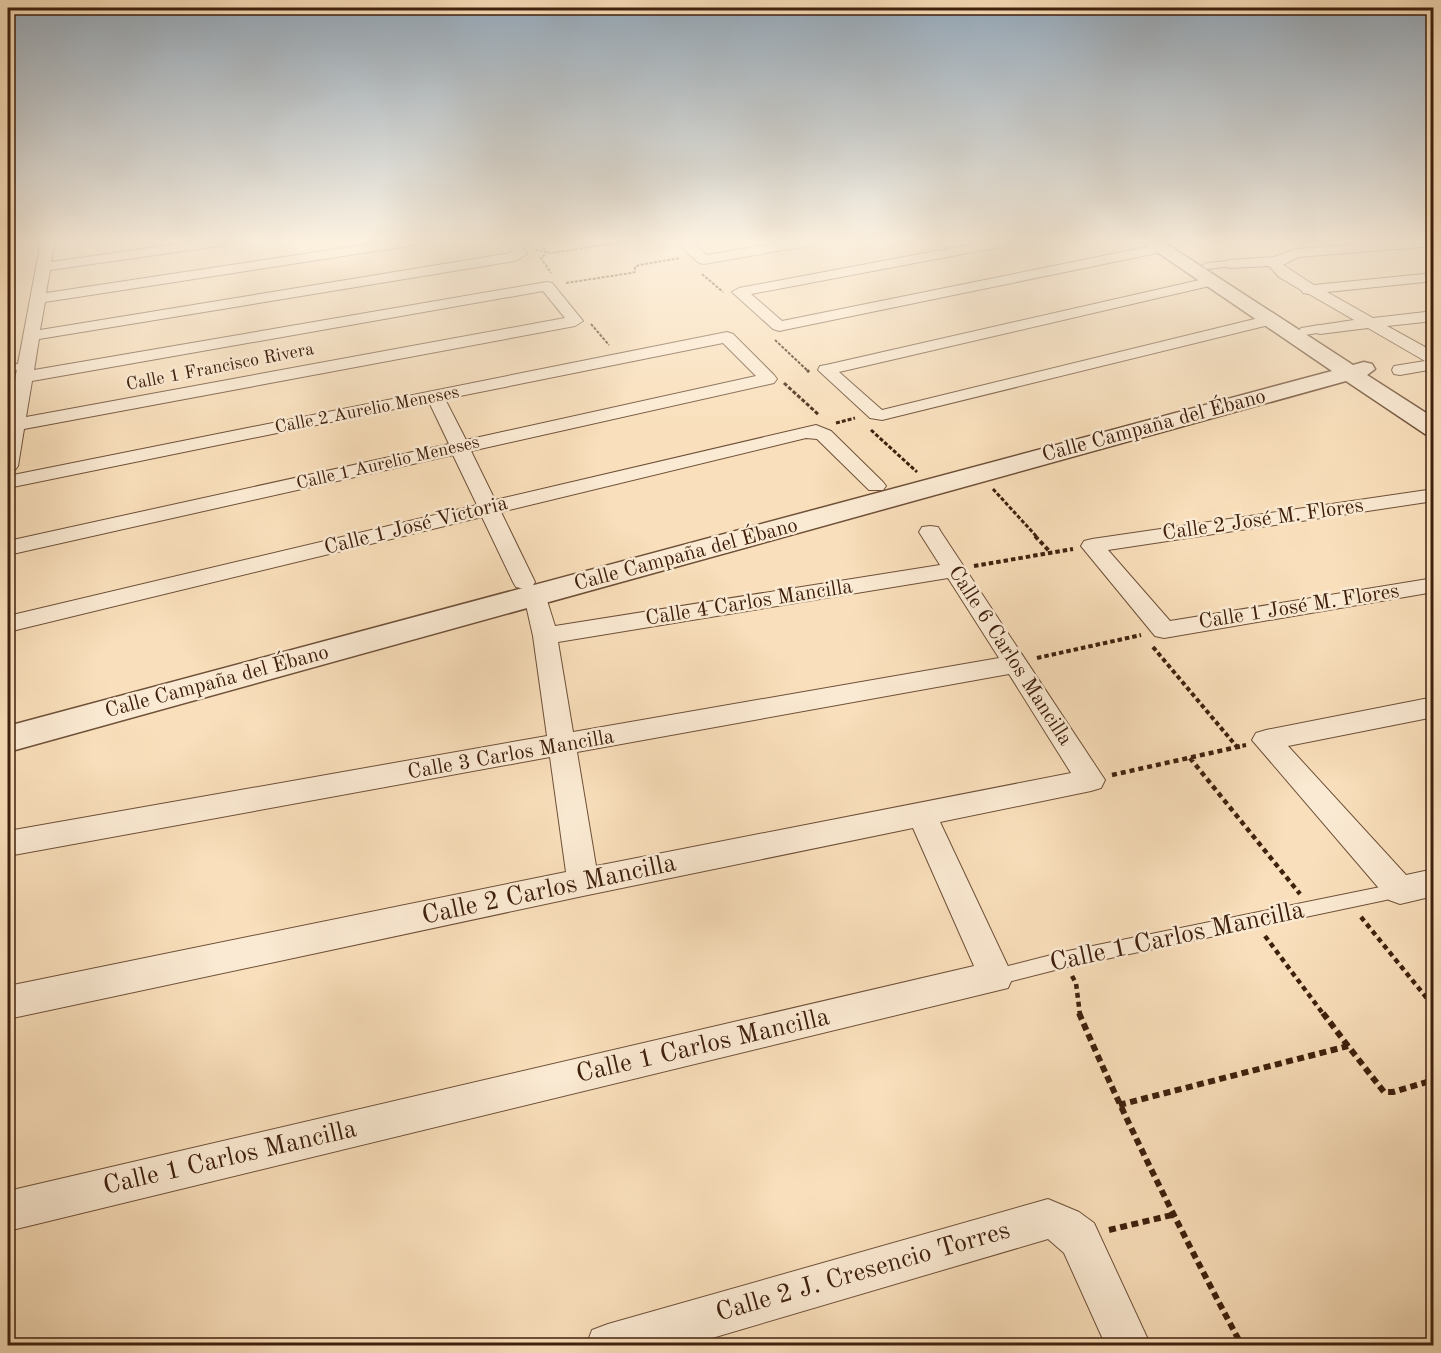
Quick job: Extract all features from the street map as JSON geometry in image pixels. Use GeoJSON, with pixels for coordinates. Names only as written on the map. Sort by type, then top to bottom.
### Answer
{"type":"FeatureCollection","features":[{"type":"Feature","properties":{"kind":"street"},"geometry":{"type":"LineString","coordinates":[[8,466],[18,370],[30,336],[36,304]]}},
{"type":"Feature","properties":{"kind":"street"},"geometry":{"type":"LineString","coordinates":[[30,336],[210,304]]}},
{"type":"Feature","properties":{"kind":"street"},"geometry":{"type":"LineString","coordinates":[[18,370],[433,304]]}},
{"type":"Feature","properties":{"kind":"street","name":"Calle 1 Francisco Rivera"},"geometry":{"type":"LineString","coordinates":[[12,427],[575,321],[562,304]]}},
{"type":"Feature","properties":{"kind":"street"},"geometry":{"type":"LineString","coordinates":[[753,304],[779,326],[879,304]]}},
{"type":"Feature","properties":{"kind":"street"},"geometry":{"type":"LineString","coordinates":[[1086,304],[827,369],[827,372],[876,419],[1271,320]]}},
{"type":"Feature","properties":{"kind":"street"},"geometry":{"type":"LineString","coordinates":[[1250,304],[1338,367],[1434,429]]}},
{"type":"Feature","properties":{"kind":"street"},"geometry":{"type":"LineString","coordinates":[[1266,304],[1312,330],[1338,367],[1434,417]]}},
{"type":"Feature","properties":{"kind":"street"},"geometry":{"type":"LineString","coordinates":[[1337,304],[1434,359]]}},
{"type":"Feature","properties":{"kind":"street"},"geometry":{"type":"LineString","coordinates":[[1312,330],[1434,316]]}},
{"type":"Feature","properties":{"kind":"street","name":"Calle 2 Aurelio Meneses"},"geometry":{"type":"LineString","coordinates":[[8,482],[727,337],[768,379]]}},
{"type":"Feature","properties":{"kind":"street"},"geometry":{"type":"LineString","coordinates":[[1400,370],[1434,364]]}},
{"type":"Feature","properties":{"kind":"street","name":"Calle Campaña del Ébano"},"geometry":{"type":"LineString","coordinates":[[8,739],[530,589],[727,535],[979,474],[1338,367]]}},
{"type":"Feature","properties":{"kind":"street","name":"Calle Campaña del Ébano"},"geometry":{"type":"LineString","coordinates":[[727,535],[876,486],[1338,367]]}},
{"type":"Feature","properties":{"kind":"street","name":"Calle 1 Aurelio Meneses"},"geometry":{"type":"LineString","coordinates":[[8,548],[768,379]]}},
{"type":"Feature","properties":{"kind":"street"},"geometry":{"type":"LineString","coordinates":[[435,396],[530,589],[545,636],[583,882]]}},
{"type":"Feature","properties":{"kind":"street"},"geometry":{"type":"LineString","coordinates":[[824,430],[876,486]]}},
{"type":"Feature","properties":{"kind":"street","name":"Calle 1 José Victoria"},"geometry":{"type":"LineString","coordinates":[[8,624],[806,432],[824,430]]}},
{"type":"Feature","properties":{"kind":"street","name":"Calle 2 José M. Flores"},"geometry":{"type":"LineString","coordinates":[[1092,546],[1434,495]]}},
{"type":"Feature","properties":{"kind":"street","name":"Calle 6 Carlos Mancilla"},"geometry":{"type":"LineString","coordinates":[[930,532],[1013,664],[1091,780]]}},
{"type":"Feature","properties":{"kind":"street"},"geometry":{"type":"LineString","coordinates":[[1092,546],[1164,630]]}},
{"type":"Feature","properties":{"kind":"street","name":"Calle 4 Carlos Mancilla"},"geometry":{"type":"LineString","coordinates":[[545,636],[953,570]]}},
{"type":"Feature","properties":{"kind":"street","name":"Calle 1 José M. Flores"},"geometry":{"type":"LineString","coordinates":[[1164,630],[1434,585]]}},
{"type":"Feature","properties":{"kind":"street","name":"Calle Campaña del Ébano"},"geometry":{"type":"LineString","coordinates":[[8,722],[530,589]]}},
{"type":"Feature","properties":{"kind":"street","name":"Calle 3 Carlos Mancilla"},"geometry":{"type":"LineString","coordinates":[[8,843],[1013,664]]}},
{"type":"Feature","properties":{"kind":"street"},"geometry":{"type":"LineString","coordinates":[[1266,740],[1434,707]]}},
{"type":"Feature","properties":{"kind":"street"},"geometry":{"type":"LineString","coordinates":[[1266,740],[1400,890],[1434,882]]}},
{"type":"Feature","properties":{"kind":"street","name":"Calle 2 Carlos Mancilla"},"geometry":{"type":"LineString","coordinates":[[8,1003],[583,882],[1091,780]]}},
{"type":"Feature","properties":{"kind":"street"},"geometry":{"type":"LineString","coordinates":[[921,813],[996,977]]}},
{"type":"Feature","properties":{"kind":"street","name":"Calle 1 Carlos Mancilla"},"geometry":{"type":"LineString","coordinates":[[8,1211],[996,977]]}},
{"type":"Feature","properties":{"kind":"street"},"geometry":{"type":"LineString","coordinates":[[1064,1228],[1129,1346]]}},
{"type":"Feature","properties":{"kind":"street","name":"Calle 2 J. Cresencio Torres"},"geometry":{"type":"LineString","coordinates":[[608,1346],[1064,1228]]}},
{"type":"Feature","properties":{"kind":"lane","name":"Calle 1 Carlos Mancilla"},"geometry":{"type":"LineString","coordinates":[[996,977],[1063,960],[1255,922],[1400,890]]}},
{"type":"Feature","properties":{"kind":"path"},"geometry":{"type":"LineString","coordinates":[[768,379],[780,380],[824,430],[876,419],[920,475]]}},
{"type":"Feature","properties":{"kind":"path"},"geometry":{"type":"LineString","coordinates":[[979,474],[1051,553]]}},
{"type":"Feature","properties":{"kind":"path"},"geometry":{"type":"LineString","coordinates":[[953,570],[1092,546]]}},
{"type":"Feature","properties":{"kind":"path"},"geometry":{"type":"LineString","coordinates":[[1013,664],[1164,630]]}},
{"type":"Feature","properties":{"kind":"path"},"geometry":{"type":"LineString","coordinates":[[1091,780],[1266,740]]}},
{"type":"Feature","properties":{"kind":"path"},"geometry":{"type":"LineString","coordinates":[[1190,758],[1312,909]]}},
{"type":"Feature","properties":{"kind":"path"},"geometry":{"type":"LineString","coordinates":[[1349,902],[1434,1007]]}},
{"type":"Feature","properties":{"kind":"path"},"geometry":{"type":"LineString","coordinates":[[1255,922],[1384,1092],[1392,1092],[1434,1080]]}},
{"type":"Feature","properties":{"kind":"path"},"geometry":{"type":"LineString","coordinates":[[1063,960],[1076,983],[1078,1010],[1119,1105],[1172,1215],[1242,1346]]}},
{"type":"Feature","properties":{"kind":"path"},"geometry":{"type":"LineString","coordinates":[[1119,1105],[1348,1046]]}},
{"type":"Feature","properties":{"kind":"path"},"geometry":{"type":"LineString","coordinates":[[1064,1228],[1172,1215]]}}]}
